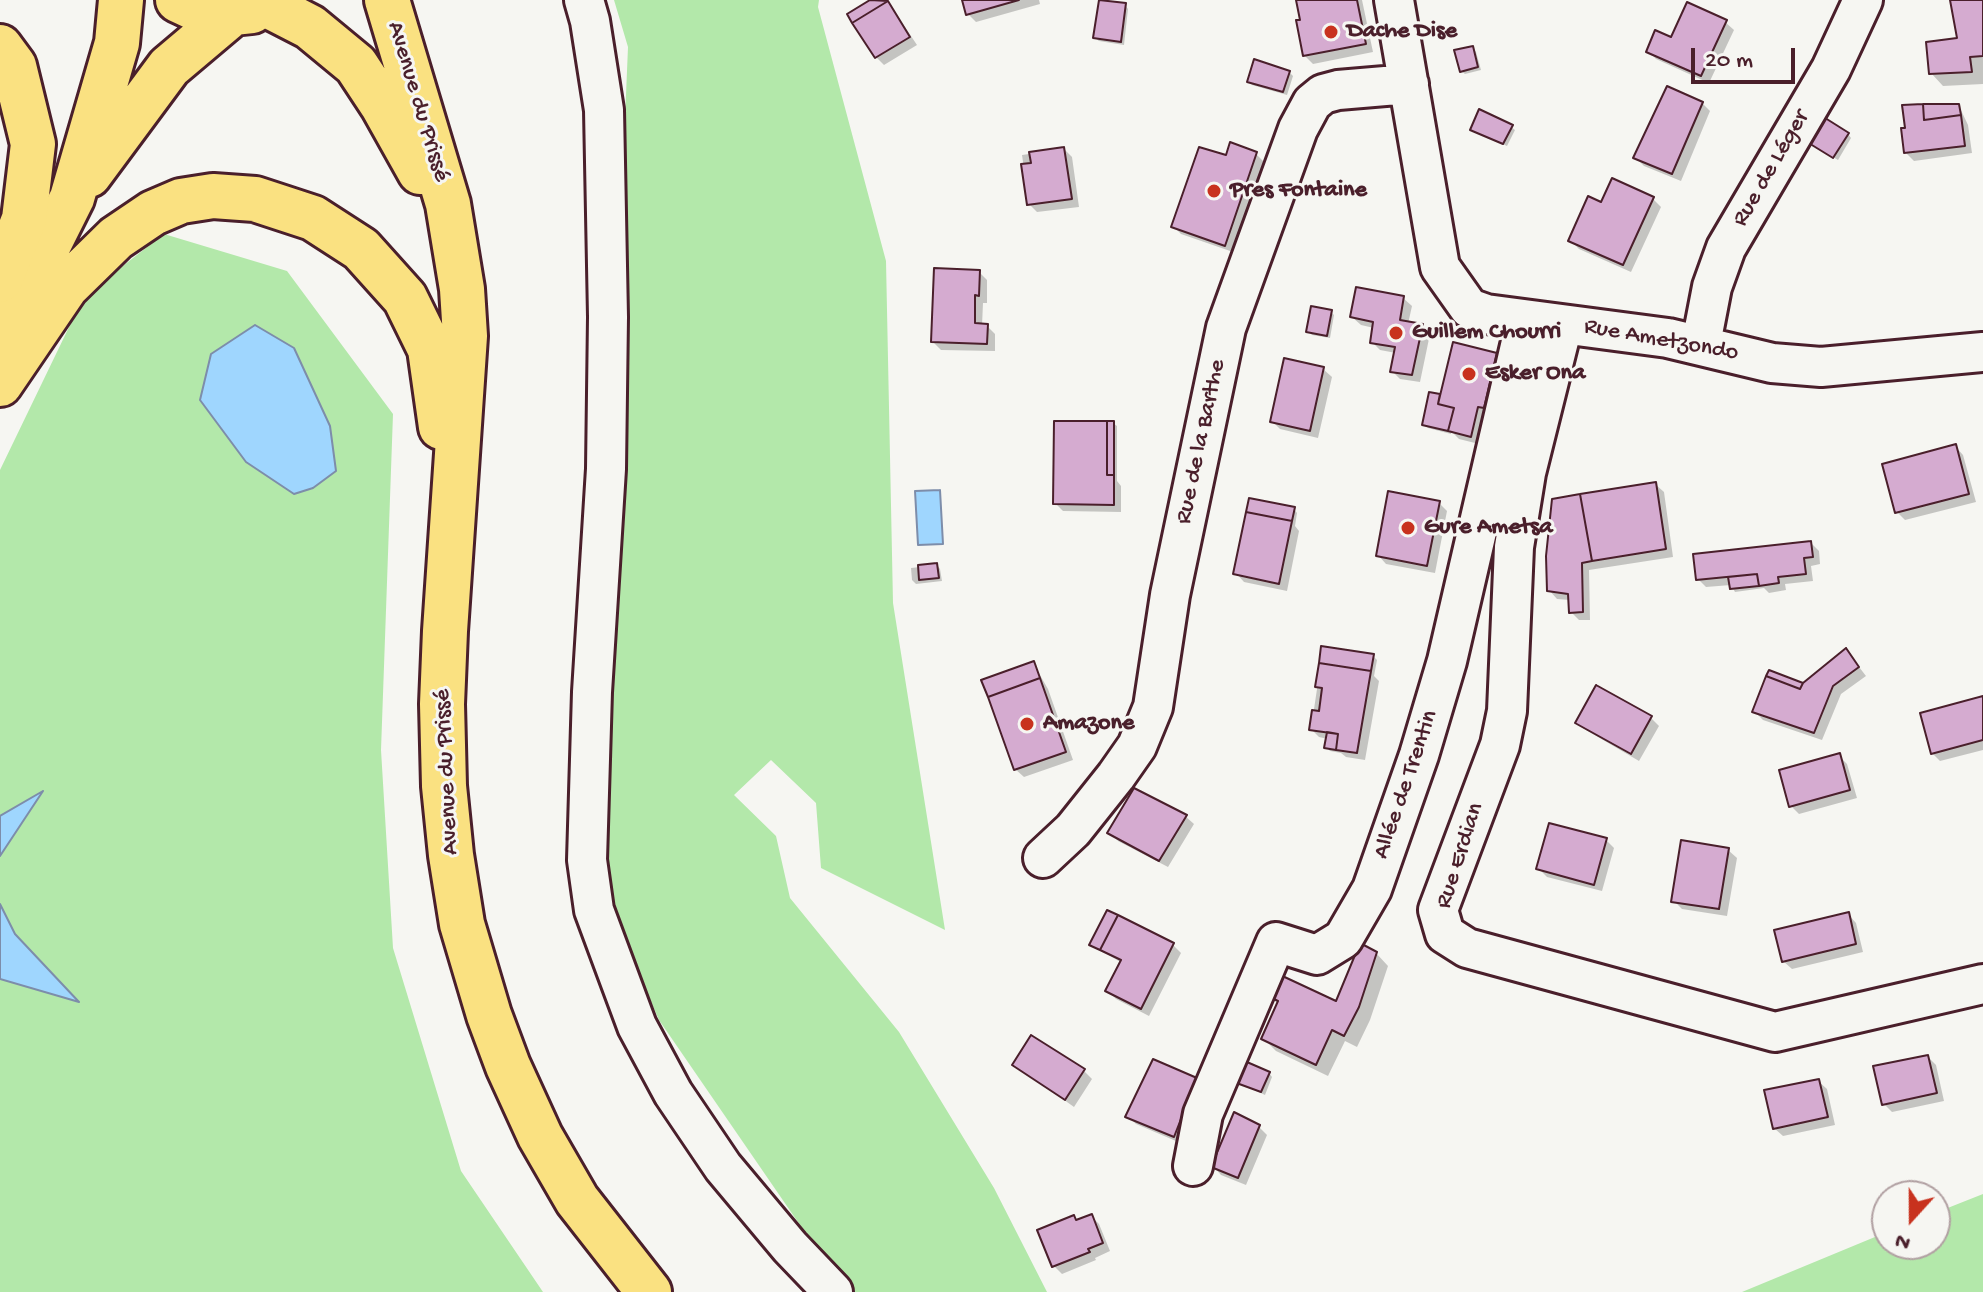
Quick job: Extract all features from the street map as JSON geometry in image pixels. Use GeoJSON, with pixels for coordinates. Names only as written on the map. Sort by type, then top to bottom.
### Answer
{"type":"FeatureCollection","features":[{"type":"Feature","properties":{"kind":"main road"},"geometry":{"type":"LineString","coordinates":[[72,198],[117,43],[121,0]]}},
{"type":"Feature","properties":{"kind":"main road","name":"Avenue du Prissé"},"geometry":{"type":"LineString","coordinates":[[178,0],[193,7],[268,7],[310,27],[356,65],[425,180],[448,204]]}},
{"type":"Feature","properties":{"kind":"main road","name":"Avenue du Prissé"},"geometry":{"type":"LineString","coordinates":[[387,0],[448,204],[462,289],[465,336],[443,689],[444,786],[462,924],[489,1015],[540,1136],[577,1200],[649,1292]]}},
{"type":"Feature","properties":{"kind":"main road"},"geometry":{"type":"LineString","coordinates":[[0,342],[72,198],[169,67],[268,7]]}},
{"type":"Feature","properties":{"kind":"main road"},"geometry":{"type":"LineString","coordinates":[[0,47],[14,66],[33,144],[24,219],[0,280]]}},
{"type":"Feature","properties":{"kind":"main road"},"geometry":{"type":"LineString","coordinates":[[0,384],[66,287],[116,238],[153,213],[181,201],[213,196],[255,199],[313,218],[361,249],[405,298],[430,349],[453,508]]}},
{"type":"Feature","properties":{"kind":"street"},"geometry":{"type":"LineString","coordinates":[[584,0],[604,110],[608,317],[606,469],[592,692],[587,860],[594,910],[637,1026],[673,1093],[723,1167],[790,1247],[833,1292]]}},
{"type":"Feature","properties":{"kind":"street","name":"Rue Ametzondo"},"geometry":{"type":"LineString","coordinates":[[1394,0],[1440,267],[1469,308],[1526,320],[1647,334],[1701,344],[1772,363],[1821,367],[1983,352]]}},
{"type":"Feature","properties":{"kind":"street","name":"Rue de Léger"},"geometry":{"type":"LineString","coordinates":[[1701,344],[1712,287],[1726,248],[1831,69],[1863,0]]}},
{"type":"Feature","properties":{"kind":"street","name":"Rue de la Barthe"},"geometry":{"type":"LineString","coordinates":[[1043,858],[1073,830],[1116,776],[1137,746],[1153,707],[1170,595],[1226,328],[1298,129],[1312,103],[1323,94],[1409,84]]}},
{"type":"Feature","properties":{"kind":"street","name":"Allée de Trentin"},"geometry":{"type":"LineString","coordinates":[[1193,1166],[1203,1114],[1276,942],[1317,955],[1343,939],[1372,889],[1419,755],[1447,661],[1526,320]]}},
{"type":"Feature","properties":{"kind":"street","name":"Rue Erdian"},"geometry":{"type":"LineString","coordinates":[[1563,325],[1526,473],[1514,547],[1507,711],[1500,745],[1438,910],[1445,934],[1467,948],[1775,1032],[1983,984]]}},
{"type":"Feature","properties":{"kind":"green space"},"geometry":{"type":"Polygon","coordinates":[[[614,0],[819,0],[818,7],[886,261],[893,603],[945,930],[821,868],[816,803],[771,760],[734,795],[776,836],[790,898],[899,1032],[994,1188],[1047,1292],[846,1292],[659,1020],[608,903],[602,670],[628,47],[614,0]]]}},
{"type":"Feature","properties":{"kind":"green space"},"geometry":{"type":"Polygon","coordinates":[[[164,234],[287,271],[393,414],[381,750],[393,948],[461,1171],[543,1292],[0,1292],[0,470],[84,296],[164,234]]]}},
{"type":"Feature","properties":{"kind":"green space"},"geometry":{"type":"Polygon","coordinates":[[[1983,1194],[1983,1292],[1742,1292],[1871,1239],[1871,1260],[1951,1260],[1951,1207],[1983,1194]]]}},
{"type":"Feature","properties":{"kind":"water"},"geometry":{"type":"Polygon","coordinates":[[[255,325],[294,348],[330,426],[336,471],[313,488],[294,494],[246,462],[200,400],[211,354],[255,325]]]}},
{"type":"Feature","properties":{"kind":"water"},"geometry":{"type":"Polygon","coordinates":[[[940,490],[943,544],[918,545],[915,491],[940,490]]]}},
{"type":"Feature","properties":{"kind":"water"},"geometry":{"type":"Polygon","coordinates":[[[43,791],[0,856],[0,816],[43,791]]]}},
{"type":"Feature","properties":{"kind":"water"},"geometry":{"type":"Polygon","coordinates":[[[0,904],[15,934],[79,1002],[0,979],[0,904]]]}},
{"type":"Feature","properties":{"kind":"building"},"geometry":{"type":"Polygon","coordinates":[[[870,0],[888,1],[852,23],[847,14],[870,0]]]}},
{"type":"Feature","properties":{"kind":"building"},"geometry":{"type":"Polygon","coordinates":[[[962,0],[1019,0],[966,15],[962,0]]]}},
{"type":"Feature","properties":{"kind":"building"},"geometry":{"type":"Polygon","coordinates":[[[1099,0],[1126,3],[1121,42],[1093,38],[1099,0]]]}},
{"type":"Feature","properties":{"kind":"building","name":"Dache Dise"},"geometry":{"type":"Polygon","coordinates":[[[1296,0],[1357,0],[1366,44],[1303,56],[1296,20],[1300,20],[1296,0]]]}},
{"type":"Feature","properties":{"kind":"building"},"geometry":{"type":"Polygon","coordinates":[[[1950,0],[1983,0],[1983,56],[1970,57],[1972,72],[1929,74],[1926,42],[1957,38],[1950,0]]]}},
{"type":"Feature","properties":{"kind":"building"},"geometry":{"type":"Polygon","coordinates":[[[888,1],[910,37],[875,58],[852,23],[888,1]]]}},
{"type":"Feature","properties":{"kind":"building"},"geometry":{"type":"Polygon","coordinates":[[[1687,2],[1727,20],[1701,76],[1646,52],[1655,30],[1671,37],[1687,2]]]}},
{"type":"Feature","properties":{"kind":"building"},"geometry":{"type":"Polygon","coordinates":[[[1473,46],[1478,67],[1460,72],[1454,50],[1473,46]]]}},
{"type":"Feature","properties":{"kind":"building"},"geometry":{"type":"Polygon","coordinates":[[[1254,59],[1290,71],[1283,92],[1247,82],[1254,59]]]}},
{"type":"Feature","properties":{"kind":"building"},"geometry":{"type":"Polygon","coordinates":[[[1667,86],[1703,102],[1672,174],[1633,158],[1667,86]]]}},
{"type":"Feature","properties":{"kind":"building"},"geometry":{"type":"Polygon","coordinates":[[[1923,104],[1959,104],[1961,115],[1924,120],[1923,104]]]}},
{"type":"Feature","properties":{"kind":"building"},"geometry":{"type":"Polygon","coordinates":[[[1923,104],[1924,120],[1961,115],[1965,146],[1904,153],[1902,105],[1923,104]]]}},
{"type":"Feature","properties":{"kind":"building"},"geometry":{"type":"Polygon","coordinates":[[[1479,109],[1513,125],[1503,144],[1470,130],[1479,109]]]}},
{"type":"Feature","properties":{"kind":"building"},"geometry":{"type":"Polygon","coordinates":[[[1822,116],[1849,133],[1833,158],[1807,142],[1822,116]]]}},
{"type":"Feature","properties":{"kind":"building","name":"Pres Fontaine"},"geometry":{"type":"Polygon","coordinates":[[[1230,142],[1257,152],[1225,246],[1171,227],[1199,147],[1226,155],[1230,142]]]}},
{"type":"Feature","properties":{"kind":"building"},"geometry":{"type":"Polygon","coordinates":[[[1064,147],[1072,199],[1027,205],[1021,164],[1031,163],[1029,152],[1064,147]]]}},
{"type":"Feature","properties":{"kind":"building"},"geometry":{"type":"Polygon","coordinates":[[[1612,178],[1654,197],[1623,265],[1568,241],[1588,196],[1601,202],[1612,178]]]}},
{"type":"Feature","properties":{"kind":"building"},"geometry":{"type":"Polygon","coordinates":[[[934,268],[980,270],[979,296],[975,295],[975,323],[988,324],[987,344],[931,342],[934,268]]]}},
{"type":"Feature","properties":{"kind":"building","name":"Guillem Chourri"},"geometry":{"type":"Polygon","coordinates":[[[1356,287],[1404,296],[1400,320],[1423,324],[1412,375],[1390,372],[1395,347],[1370,343],[1373,322],[1350,317],[1356,287]]]}},
{"type":"Feature","properties":{"kind":"building"},"geometry":{"type":"Polygon","coordinates":[[[1311,306],[1332,310],[1327,336],[1306,332],[1311,306]]]}},
{"type":"Feature","properties":{"kind":"building","name":"Esker Ona"},"geometry":{"type":"Polygon","coordinates":[[[1453,342],[1497,353],[1484,408],[1478,407],[1471,437],[1448,431],[1454,408],[1438,404],[1453,342]]]}},
{"type":"Feature","properties":{"kind":"building"},"geometry":{"type":"Polygon","coordinates":[[[1284,358],[1324,367],[1310,431],[1270,422],[1284,358]]]}},
{"type":"Feature","properties":{"kind":"building"},"geometry":{"type":"Polygon","coordinates":[[[1429,392],[1440,394],[1438,404],[1454,408],[1448,431],[1422,425],[1429,392]]]}},
{"type":"Feature","properties":{"kind":"building"},"geometry":{"type":"Polygon","coordinates":[[[1054,421],[1107,421],[1107,475],[1114,475],[1114,505],[1053,504],[1054,421]]]}},
{"type":"Feature","properties":{"kind":"building"},"geometry":{"type":"Polygon","coordinates":[[[1107,421],[1114,421],[1114,475],[1107,475],[1107,421]]]}},
{"type":"Feature","properties":{"kind":"building"},"geometry":{"type":"Polygon","coordinates":[[[1956,444],[1969,494],[1895,513],[1882,464],[1956,444]]]}},
{"type":"Feature","properties":{"kind":"building"},"geometry":{"type":"Polygon","coordinates":[[[1656,482],[1666,549],[1592,561],[1580,494],[1656,482]]]}},
{"type":"Feature","properties":{"kind":"building","name":"Gure Ametsa"},"geometry":{"type":"Polygon","coordinates":[[[1388,491],[1440,501],[1427,566],[1376,556],[1388,491]]]}},
{"type":"Feature","properties":{"kind":"building"},"geometry":{"type":"Polygon","coordinates":[[[1580,494],[1592,561],[1582,563],[1583,612],[1569,613],[1568,594],[1547,591],[1546,556],[1552,499],[1580,494]]]}},
{"type":"Feature","properties":{"kind":"building"},"geometry":{"type":"Polygon","coordinates":[[[1249,498],[1295,507],[1292,521],[1246,512],[1249,498]]]}},
{"type":"Feature","properties":{"kind":"building"},"geometry":{"type":"Polygon","coordinates":[[[1246,512],[1292,521],[1279,584],[1233,574],[1246,512]]]}},
{"type":"Feature","properties":{"kind":"building"},"geometry":{"type":"Polygon","coordinates":[[[1811,541],[1813,557],[1804,558],[1806,574],[1778,577],[1779,583],[1759,586],[1757,574],[1696,580],[1693,554],[1811,541]]]}},
{"type":"Feature","properties":{"kind":"building"},"geometry":{"type":"Polygon","coordinates":[[[937,563],[939,578],[919,580],[918,565],[937,563]]]}},
{"type":"Feature","properties":{"kind":"building"},"geometry":{"type":"Polygon","coordinates":[[[1757,574],[1759,586],[1730,589],[1728,577],[1757,574]]]}},
{"type":"Feature","properties":{"kind":"building"},"geometry":{"type":"Polygon","coordinates":[[[1321,646],[1374,654],[1371,671],[1319,663],[1321,646]]]}},
{"type":"Feature","properties":{"kind":"building"},"geometry":{"type":"Polygon","coordinates":[[[1846,648],[1859,667],[1833,686],[1814,733],[1752,712],[1766,676],[1800,689],[1803,683],[1846,648]]]}},
{"type":"Feature","properties":{"kind":"building"},"geometry":{"type":"Polygon","coordinates":[[[1034,661],[1040,678],[988,697],[981,680],[1034,661]]]}},
{"type":"Feature","properties":{"kind":"building"},"geometry":{"type":"Polygon","coordinates":[[[1319,663],[1371,671],[1357,753],[1336,750],[1338,734],[1309,730],[1312,710],[1319,711],[1322,688],[1315,687],[1319,663]]]}},
{"type":"Feature","properties":{"kind":"building"},"geometry":{"type":"Polygon","coordinates":[[[1769,670],[1803,683],[1800,689],[1766,676],[1769,670]]]}},
{"type":"Feature","properties":{"kind":"building","name":"Amazone"},"geometry":{"type":"Polygon","coordinates":[[[1040,678],[1066,752],[1014,770],[988,697],[1040,678]]]}},
{"type":"Feature","properties":{"kind":"building"},"geometry":{"type":"Polygon","coordinates":[[[1596,685],[1652,716],[1631,754],[1575,723],[1596,685]]]}},
{"type":"Feature","properties":{"kind":"building"},"geometry":{"type":"Polygon","coordinates":[[[1983,696],[1983,740],[1931,754],[1920,713],[1983,696]]]}},
{"type":"Feature","properties":{"kind":"building"},"geometry":{"type":"Polygon","coordinates":[[[1327,732],[1338,734],[1336,750],[1324,748],[1327,732]]]}},
{"type":"Feature","properties":{"kind":"building"},"geometry":{"type":"Polygon","coordinates":[[[1840,753],[1850,790],[1789,807],[1779,770],[1840,753]]]}},
{"type":"Feature","properties":{"kind":"building"},"geometry":{"type":"Polygon","coordinates":[[[1134,788],[1187,815],[1159,861],[1107,833],[1134,788]]]}},
{"type":"Feature","properties":{"kind":"building"},"geometry":{"type":"Polygon","coordinates":[[[1549,823],[1607,838],[1594,885],[1536,869],[1549,823]]]}},
{"type":"Feature","properties":{"kind":"building"},"geometry":{"type":"Polygon","coordinates":[[[1681,840],[1729,848],[1719,909],[1671,902],[1681,840]]]}},
{"type":"Feature","properties":{"kind":"building"},"geometry":{"type":"Polygon","coordinates":[[[1107,910],[1118,915],[1100,950],[1089,945],[1107,910]]]}},
{"type":"Feature","properties":{"kind":"building"},"geometry":{"type":"Polygon","coordinates":[[[1849,912],[1856,944],[1782,962],[1774,930],[1849,912]]]}},
{"type":"Feature","properties":{"kind":"building"},"geometry":{"type":"Polygon","coordinates":[[[1118,915],[1174,943],[1141,1009],[1105,991],[1121,960],[1100,950],[1118,915]]]}},
{"type":"Feature","properties":{"kind":"building"},"geometry":{"type":"Polygon","coordinates":[[[1360,943],[1377,952],[1359,1007],[1344,1036],[1332,1030],[1316,1065],[1261,1039],[1278,1001],[1266,995],[1276,973],[1336,1001],[1360,943]]]}},
{"type":"Feature","properties":{"kind":"building"},"geometry":{"type":"Polygon","coordinates":[[[1031,1035],[1085,1069],[1065,1100],[1012,1065],[1031,1035]]]}},
{"type":"Feature","properties":{"kind":"building"},"geometry":{"type":"Polygon","coordinates":[[[1928,1055],[1937,1093],[1882,1105],[1873,1066],[1928,1055]]]}},
{"type":"Feature","properties":{"kind":"building"},"geometry":{"type":"Polygon","coordinates":[[[1153,1059],[1197,1078],[1174,1137],[1125,1117],[1153,1059]]]}},
{"type":"Feature","properties":{"kind":"building"},"geometry":{"type":"Polygon","coordinates":[[[1240,1059],[1270,1072],[1261,1092],[1231,1081],[1240,1059]]]}},
{"type":"Feature","properties":{"kind":"building"},"geometry":{"type":"Polygon","coordinates":[[[1819,1079],[1828,1117],[1773,1129],[1764,1090],[1819,1079]]]}},
{"type":"Feature","properties":{"kind":"building"},"geometry":{"type":"Polygon","coordinates":[[[1234,1112],[1260,1125],[1238,1178],[1211,1167],[1234,1112]]]}},
{"type":"Feature","properties":{"kind":"building"},"geometry":{"type":"Polygon","coordinates":[[[1092,1214],[1103,1243],[1088,1249],[1090,1252],[1052,1267],[1037,1230],[1074,1215],[1076,1220],[1092,1214]]]}},
{"type":"Feature","properties":{"kind":"place","name":"Dache Dise"},"geometry":{"type":"Point","coordinates":[1331,32]}},
{"type":"Feature","properties":{"kind":"place","name":"Pres Fontaine"},"geometry":{"type":"Point","coordinates":[1214,191]}},
{"type":"Feature","properties":{"kind":"place","name":"Guillem Chourri"},"geometry":{"type":"Point","coordinates":[1396,333]}},
{"type":"Feature","properties":{"kind":"place","name":"Esker Ona"},"geometry":{"type":"Point","coordinates":[1469,374]}},
{"type":"Feature","properties":{"kind":"place","name":"Gure Ametsa"},"geometry":{"type":"Point","coordinates":[1408,528]}},
{"type":"Feature","properties":{"kind":"place","name":"Amazone"},"geometry":{"type":"Point","coordinates":[1027,724]}}]}
